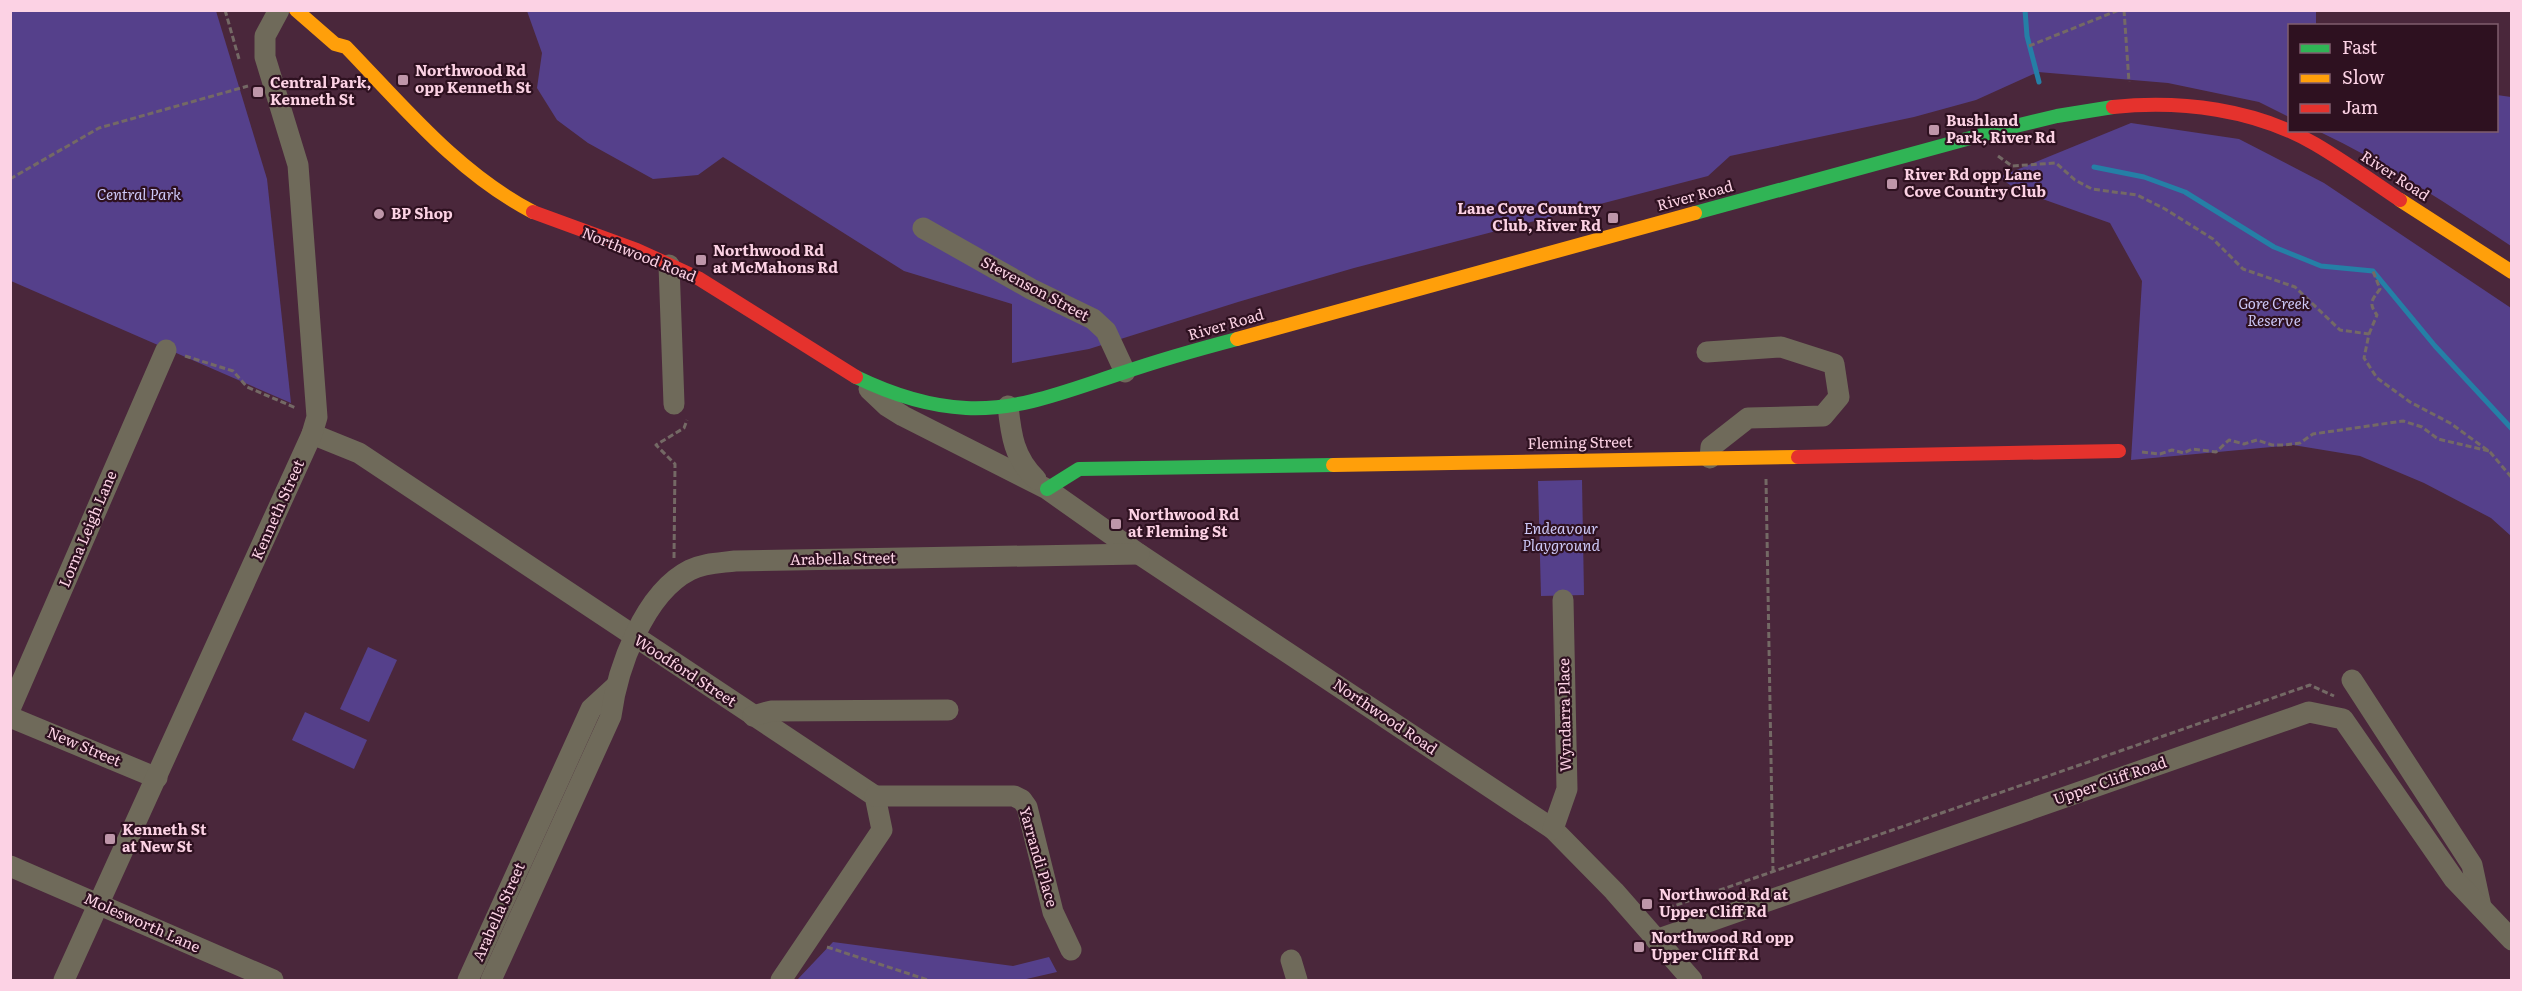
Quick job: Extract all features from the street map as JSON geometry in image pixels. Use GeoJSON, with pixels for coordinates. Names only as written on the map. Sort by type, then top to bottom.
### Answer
{"type":"FeatureCollection","features":[{"type":"Feature","properties":{"kind":"main road","name":"Northwood Road"},"geometry":{"type":"LineString","coordinates":[[296,10],[335,44],[346,47],[444,147],[490,189],[506,200],[698,278],[820,358],[860,380]]}},
{"type":"Feature","properties":{"kind":"main road","name":"Northwood Road"},"geometry":{"type":"LineString","coordinates":[[332,22],[344,35],[346,47]]}},
{"type":"Feature","properties":{"kind":"main road","name":"River Road"},"geometry":{"type":"LineString","coordinates":[[860,380],[894,393],[934,404],[965,408],[1008,406],[1515,261],[1972,138],[2063,114],[2130,105],[2166,104],[2208,108],[2283,130],[2313,143],[2511,272]]}},
{"type":"Feature","properties":{"kind":"main road","name":"Fleming Street"},"geometry":{"type":"LineString","coordinates":[[1047,489],[1079,469],[2120,450]]}},
{"type":"Feature","properties":{"kind":"street","name":"Kenneth Street"},"geometry":{"type":"LineString","coordinates":[[64,981],[315,425],[298,165],[265,57],[265,36],[279,10]]}},
{"type":"Feature","properties":{"kind":"street","name":"Stevenson Street"},"geometry":{"type":"LineString","coordinates":[[923,228],[1031,289],[1093,319],[1106,331],[1125,372]]}},
{"type":"Feature","properties":{"kind":"street"},"geometry":{"type":"LineString","coordinates":[[669,265],[674,400]]}},
{"type":"Feature","properties":{"kind":"street"},"geometry":{"type":"LineString","coordinates":[[1707,352],[1780,347],[1834,364],[1839,397],[1823,416],[1748,418],[1711,447],[1710,458]]}},
{"type":"Feature","properties":{"kind":"street","name":"Lorna Leigh Lane"},"geometry":{"type":"LineString","coordinates":[[10,709],[166,350]]}},
{"type":"Feature","properties":{"kind":"street","name":"Northwood Road"},"geometry":{"type":"LineString","coordinates":[[860,380],[886,406],[1047,489],[1140,554],[1553,829],[1614,891],[1692,981]]}},
{"type":"Feature","properties":{"kind":"street","name":"Northwood Road"},"geometry":{"type":"LineString","coordinates":[[1008,406],[1011,436],[1020,460],[1047,489]]}},
{"type":"Feature","properties":{"kind":"street","name":"Woodford Street"},"geometry":{"type":"LineString","coordinates":[[315,425],[875,796]]}},
{"type":"Feature","properties":{"kind":"street","name":"Arabella Street"},"geometry":{"type":"LineString","coordinates":[[491,981],[611,716],[615,687],[635,638],[648,611],[674,580],[699,566],[735,561],[1140,554]]}},
{"type":"Feature","properties":{"kind":"street","name":"Wyndarra Place"},"geometry":{"type":"LineString","coordinates":[[1553,829],[1567,789],[1563,600]]}},
{"type":"Feature","properties":{"kind":"street"},"geometry":{"type":"LineString","coordinates":[[2352,680],[2472,865],[2482,909]]}},
{"type":"Feature","properties":{"kind":"street","name":"Arabella Street"},"geometry":{"type":"LineString","coordinates":[[468,981],[591,709],[615,687]]}},
{"type":"Feature","properties":{"kind":"street"},"geometry":{"type":"LineString","coordinates":[[753,716],[771,711],[948,711]]}},
{"type":"Feature","properties":{"kind":"street","name":"Upper Cliff Road"},"geometry":{"type":"LineString","coordinates":[[1656,940],[2309,712],[2343,718],[2454,879],[2511,940]]}},
{"type":"Feature","properties":{"kind":"street","name":"New Street"},"geometry":{"type":"LineString","coordinates":[[10,717],[157,778]]}},
{"type":"Feature","properties":{"kind":"street"},"geometry":{"type":"LineString","coordinates":[[781,981],[882,830],[875,796]]}},
{"type":"Feature","properties":{"kind":"street","name":"Yarrandi Place"},"geometry":{"type":"LineString","coordinates":[[875,796],[1014,796],[1022,800],[1027,807],[1053,912],[1071,950]]}},
{"type":"Feature","properties":{"kind":"street","name":"Molesworth Lane"},"geometry":{"type":"LineString","coordinates":[[10,866],[273,981]]}},
{"type":"Feature","properties":{"kind":"path"},"geometry":{"type":"LineString","coordinates":[[225,10],[239,59]]}},
{"type":"Feature","properties":{"kind":"path"},"geometry":{"type":"LineString","coordinates":[[2029,46],[2118,10]]}},
{"type":"Feature","properties":{"kind":"path"},"geometry":{"type":"LineString","coordinates":[[2124,10],[2130,105]]}},
{"type":"Feature","properties":{"kind":"path"},"geometry":{"type":"LineString","coordinates":[[10,179],[99,128],[248,86]]}},
{"type":"Feature","properties":{"kind":"path"},"geometry":{"type":"LineString","coordinates":[[1972,138],[2012,166],[2056,163],[2075,180],[2092,189],[2137,195],[2213,239],[2243,269],[2295,287],[2340,330],[2369,334]]}},
{"type":"Feature","properties":{"kind":"path"},"geometry":{"type":"LineString","coordinates":[[2373,271],[2380,289],[2371,301],[2371,307],[2377,315],[2369,334],[2364,358],[2377,378],[2410,402],[2450,423],[2490,452],[2511,478]]}},
{"type":"Feature","properties":{"kind":"path"},"geometry":{"type":"LineString","coordinates":[[166,350],[233,371],[247,387],[315,425]]}},
{"type":"Feature","properties":{"kind":"path"},"geometry":{"type":"LineString","coordinates":[[674,400],[684,401],[691,414],[684,428],[656,445],[675,464],[674,580]]}},
{"type":"Feature","properties":{"kind":"path"},"geometry":{"type":"LineString","coordinates":[[2120,450],[2160,454],[2172,450],[2184,453],[2192,449],[2216,452],[2229,440],[2244,444],[2257,440],[2272,445],[2285,445],[2300,443],[2313,434],[2403,421],[2422,427],[2438,439],[2490,452]]}},
{"type":"Feature","properties":{"kind":"path"},"geometry":{"type":"LineString","coordinates":[[1766,457],[1773,871]]}},
{"type":"Feature","properties":{"kind":"path"},"geometry":{"type":"LineString","coordinates":[[1668,908],[2310,685]]}},
{"type":"Feature","properties":{"kind":"path"},"geometry":{"type":"LineString","coordinates":[[809,940],[928,981]]}},
{"type":"Feature","properties":{"kind":"green space"},"geometry":{"type":"Polygon","coordinates":[[[2316,10],[2316,24],[2288,24],[2288,116],[2259,102],[2168,83],[2038,72],[1976,100],[1914,117],[1730,156],[1708,176],[1354,268],[1089,349],[1012,363],[1012,304],[904,271],[723,157],[698,175],[653,179],[588,143],[557,120],[537,88],[542,53],[527,11],[2316,10]]]}},
{"type":"Feature","properties":{"kind":"green space","name":"Central Park"},"geometry":{"type":"Polygon","coordinates":[[[11,11],[216,11],[267,179],[291,403],[11,281],[11,11]]]}},
{"type":"Feature","properties":{"kind":"green space"},"geometry":{"type":"Polygon","coordinates":[[[2498,95],[2511,97],[2511,246],[2441,200],[2320,132],[2498,132],[2498,95]]]}},
{"type":"Feature","properties":{"kind":"green space","name":"Gore Creek Reserve"},"geometry":{"type":"Polygon","coordinates":[[[2131,123],[2239,139],[2324,183],[2511,308],[2511,536],[2491,518],[2424,483],[2360,456],[2293,445],[2131,460],[2142,281],[2110,223],[2017,190],[1999,177],[2131,123]]]}},
{"type":"Feature","properties":{"kind":"green space","name":"Endeavour Playground"},"geometry":{"type":"Polygon","coordinates":[[[1582,480],[1584,595],[1541,596],[1538,481],[1582,480]]]}},
{"type":"Feature","properties":{"kind":"green space"},"geometry":{"type":"Polygon","coordinates":[[[368,647],[397,660],[369,722],[340,709],[368,647]]]}},
{"type":"Feature","properties":{"kind":"green space"},"geometry":{"type":"Polygon","coordinates":[[[305,712],[367,740],[354,769],[292,740],[305,712]]]}},
{"type":"Feature","properties":{"kind":"green space"},"geometry":{"type":"Polygon","coordinates":[[[833,942],[1013,966],[1049,957],[1057,972],[1022,980],[797,980],[833,942]]]}},
{"type":"Feature","properties":{"kind":"waterway"},"geometry":{"type":"LineString","coordinates":[[2025,10],[2027,36],[2039,82]]}},
{"type":"Feature","properties":{"kind":"waterway"},"geometry":{"type":"LineString","coordinates":[[2094,167],[2144,177],[2185,192],[2274,247],[2321,266],[2373,271],[2435,346],[2512,429]]}},
{"type":"Feature","properties":{"kind":"traffic: fast"},"geometry":{"type":"LineString","coordinates":[[1695,213],[2007,128],[2057,116],[2113,107]]}},
{"type":"Feature","properties":{"kind":"traffic: fast"},"geometry":{"type":"LineString","coordinates":[[856,377],[882,389],[923,402],[952,407],[986,408],[1046,398],[1165,359],[1237,339]]}},
{"type":"Feature","properties":{"kind":"traffic: fast"},"geometry":{"type":"LineString","coordinates":[[1047,489],[1079,469],[1333,465]]}},
{"type":"Feature","properties":{"kind":"traffic: slow"},"geometry":{"type":"LineString","coordinates":[[296,10],[335,44],[346,47],[456,158],[480,178],[533,212]]}},
{"type":"Feature","properties":{"kind":"traffic: slow"},"geometry":{"type":"LineString","coordinates":[[2400,200],[2512,272]]}},
{"type":"Feature","properties":{"kind":"traffic: slow"},"geometry":{"type":"LineString","coordinates":[[1237,339],[1695,213]]}},
{"type":"Feature","properties":{"kind":"traffic: slow"},"geometry":{"type":"LineString","coordinates":[[1333,465],[1798,457]]}},
{"type":"Feature","properties":{"kind":"traffic: jam"},"geometry":{"type":"LineString","coordinates":[[2113,107],[2191,106],[2243,115],[2288,130]]}},
{"type":"Feature","properties":{"kind":"traffic: jam"},"geometry":{"type":"LineString","coordinates":[[2292,132],[2347,164],[2400,200]]}},
{"type":"Feature","properties":{"kind":"traffic: jam"},"geometry":{"type":"LineString","coordinates":[[533,212],[637,250],[698,278],[856,377]]}},
{"type":"Feature","properties":{"kind":"traffic: jam"},"geometry":{"type":"LineString","coordinates":[[1798,457],[2119,451]]}},
{"type":"Feature","properties":{"kind":"place","name":"Northwood Rd opp Kenneth St"},"geometry":{"type":"Point","coordinates":[403,80]}},
{"type":"Feature","properties":{"kind":"place","name":"Central Park, Kenneth St"},"geometry":{"type":"Point","coordinates":[258,92]}},
{"type":"Feature","properties":{"kind":"place","name":"Bushland Park, River Rd"},"geometry":{"type":"Point","coordinates":[1934,130]}},
{"type":"Feature","properties":{"kind":"place","name":"River Rd opp Lane Cove Country Club"},"geometry":{"type":"Point","coordinates":[1892,184]}},
{"type":"Feature","properties":{"kind":"place","name":"BP Shop"},"geometry":{"type":"Point","coordinates":[379,214]}},
{"type":"Feature","properties":{"kind":"place","name":"Lane Cove Country Club, River Rd"},"geometry":{"type":"Point","coordinates":[1613,218]}},
{"type":"Feature","properties":{"kind":"place","name":"Northwood Rd at McMahons Rd"},"geometry":{"type":"Point","coordinates":[701,260]}},
{"type":"Feature","properties":{"kind":"place","name":"Northwood Rd at Fleming St"},"geometry":{"type":"Point","coordinates":[1116,524]}},
{"type":"Feature","properties":{"kind":"place","name":"Kenneth St at New St"},"geometry":{"type":"Point","coordinates":[110,839]}},
{"type":"Feature","properties":{"kind":"place","name":"Northwood Rd at Upper Cliff Rd"},"geometry":{"type":"Point","coordinates":[1647,904]}},
{"type":"Feature","properties":{"kind":"place","name":"Northwood Rd opp Upper Cliff Rd"},"geometry":{"type":"Point","coordinates":[1639,947]}}]}
